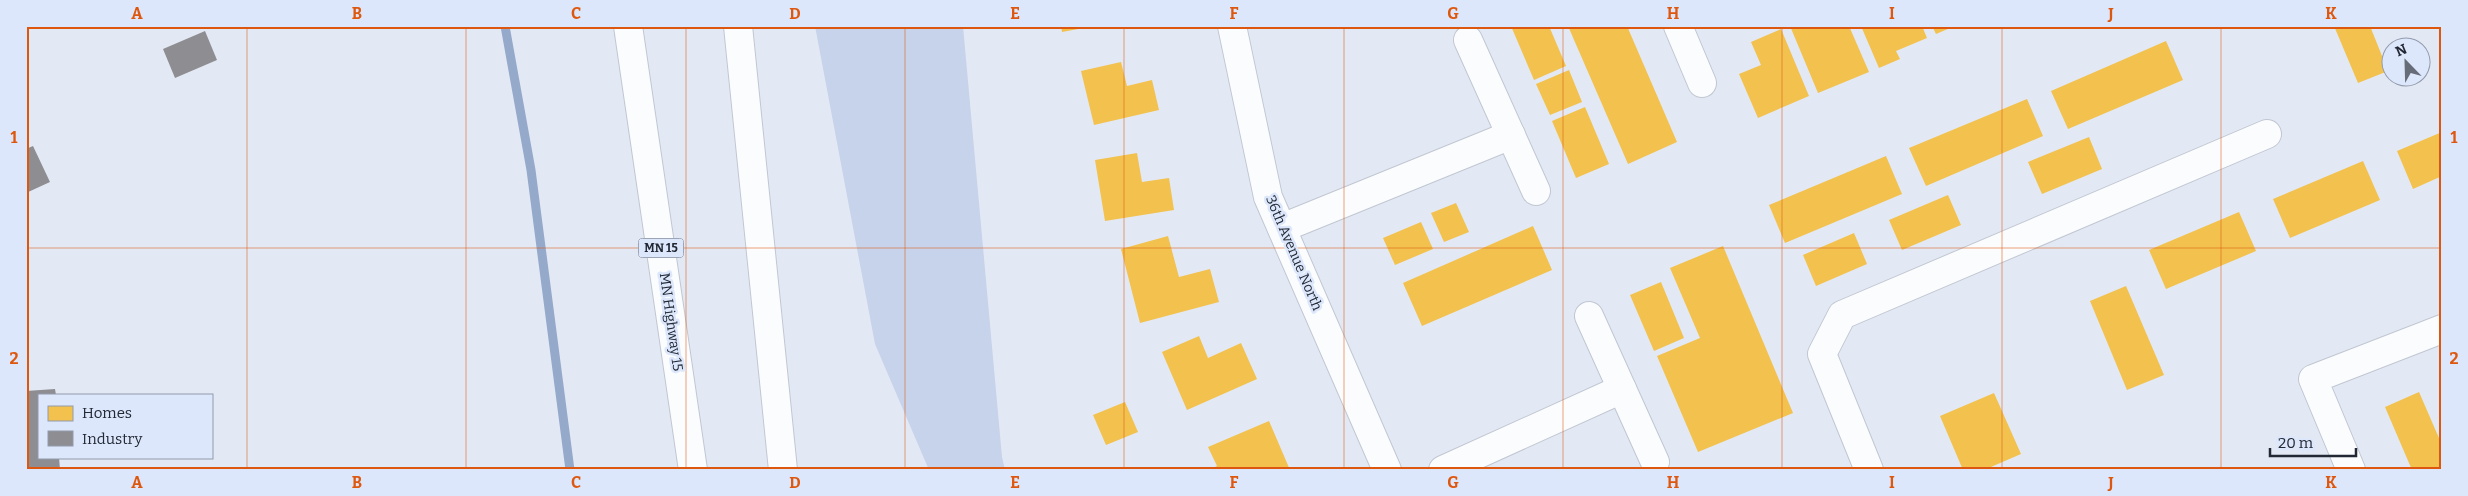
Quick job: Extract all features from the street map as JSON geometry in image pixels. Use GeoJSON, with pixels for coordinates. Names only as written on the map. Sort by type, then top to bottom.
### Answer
{"type":"FeatureCollection","features":[{"type":"Feature","properties":{"kind":"main road","name":"MN Highway 15"},"geometry":{"type":"LineString","coordinates":[[628,26],[693,470]]}},
{"type":"Feature","properties":{"kind":"main road"},"geometry":{"type":"LineString","coordinates":[[738,26],[784,470]]}},
{"type":"Feature","properties":{"kind":"main road","name":"36th Avenue North"},"geometry":{"type":"LineString","coordinates":[[1232,26],[1268,196],[1388,470]]}},
{"type":"Feature","properties":{"kind":"main road"},"geometry":{"type":"LineString","coordinates":[[1678,26],[1702,83]]}},
{"type":"Feature","properties":{"kind":"main road"},"geometry":{"type":"LineString","coordinates":[[1468,40],[1536,191]]}},
{"type":"Feature","properties":{"kind":"main road"},"geometry":{"type":"LineString","coordinates":[[1282,228],[1511,134]]}},
{"type":"Feature","properties":{"kind":"main road"},"geometry":{"type":"LineString","coordinates":[[1869,470],[1822,354],[1842,315],[2267,134]]}},
{"type":"Feature","properties":{"kind":"main road"},"geometry":{"type":"LineString","coordinates":[[1589,316],[1655,462]]}},
{"type":"Feature","properties":{"kind":"main road"},"geometry":{"type":"LineString","coordinates":[[2351,470],[2313,378],[2442,329]]}},
{"type":"Feature","properties":{"kind":"main road"},"geometry":{"type":"LineString","coordinates":[[1443,470],[1622,389]]}},
{"type":"Feature","properties":{"kind":"shaded area"},"geometry":{"type":"Polygon","coordinates":[[[815,26],[963,26],[1002,457],[1005,470],[929,470],[875,344],[815,26]]]}},
{"type":"Feature","properties":{"kind":"building: Homes"},"geometry":{"type":"Polygon","coordinates":[[[1061,26],[1089,26],[1089,27],[1062,32],[1061,26]]]}},
{"type":"Feature","properties":{"kind":"building: Homes"},"geometry":{"type":"Polygon","coordinates":[[[1511,26],[1549,26],[1566,66],[1534,80],[1511,26]]]}},
{"type":"Feature","properties":{"kind":"building: Homes"},"geometry":{"type":"Polygon","coordinates":[[[1568,26],[1627,26],[1677,142],[1628,164],[1568,26]]]}},
{"type":"Feature","properties":{"kind":"building: Homes"},"geometry":{"type":"Polygon","coordinates":[[[1790,26],[1826,26],[1827,28],[1849,26],[1869,72],[1818,93],[1790,26]]]}},
{"type":"Feature","properties":{"kind":"building: Homes"},"geometry":{"type":"Polygon","coordinates":[[[1861,26],[1922,26],[1927,38],[1896,51],[1900,59],[1879,68],[1861,26]]]}},
{"type":"Feature","properties":{"kind":"building: Homes"},"geometry":{"type":"Polygon","coordinates":[[[1932,26],[1955,26],[1936,34],[1932,26]]]}},
{"type":"Feature","properties":{"kind":"building: Homes"},"geometry":{"type":"Polygon","coordinates":[[[2334,26],[2370,26],[2380,51],[2380,74],[2358,83],[2334,26]]]}},
{"type":"Feature","properties":{"kind":"building: Homes"},"geometry":{"type":"Polygon","coordinates":[[[1781,29],[1809,96],[1758,118],[1739,74],[1761,65],[1751,42],[1781,29]]]}},
{"type":"Feature","properties":{"kind":"building: Homes"},"geometry":{"type":"Polygon","coordinates":[[[2166,41],[2183,80],[2068,129],[2051,91],[2166,41]]]}},
{"type":"Feature","properties":{"kind":"building: Homes"},"geometry":{"type":"Polygon","coordinates":[[[1121,62],[1127,86],[1152,80],[1159,110],[1094,125],[1081,71],[1121,62]]]}},
{"type":"Feature","properties":{"kind":"building: Homes"},"geometry":{"type":"Polygon","coordinates":[[[1569,70],[1582,102],[1550,115],[1536,84],[1569,70]]]}},
{"type":"Feature","properties":{"kind":"building: Homes"},"geometry":{"type":"Polygon","coordinates":[[[2027,99],[2043,136],[1926,186],[1909,148],[2027,99]]]}},
{"type":"Feature","properties":{"kind":"building: Homes"},"geometry":{"type":"Polygon","coordinates":[[[1585,107],[1609,164],[1576,178],[1552,121],[1585,107]]]}},
{"type":"Feature","properties":{"kind":"building: Homes"},"geometry":{"type":"Polygon","coordinates":[[[2442,132],[2442,176],[2413,189],[2397,151],[2442,132]]]}},
{"type":"Feature","properties":{"kind":"building: Homes"},"geometry":{"type":"Polygon","coordinates":[[[2089,137],[2102,169],[2042,194],[2028,162],[2089,137]]]}},
{"type":"Feature","properties":{"kind":"building: Homes"},"geometry":{"type":"Polygon","coordinates":[[[1137,153],[1142,182],[1169,178],[1174,210],[1105,221],[1095,160],[1137,153]]]}},
{"type":"Feature","properties":{"kind":"building: Homes"},"geometry":{"type":"Polygon","coordinates":[[[1886,156],[1902,194],[1785,243],[1769,205],[1886,156]]]}},
{"type":"Feature","properties":{"kind":"building: Homes"},"geometry":{"type":"Polygon","coordinates":[[[2363,161],[2380,200],[2290,238],[2273,199],[2363,161]]]}},
{"type":"Feature","properties":{"kind":"building: Homes"},"geometry":{"type":"Polygon","coordinates":[[[1948,195],[1961,225],[1902,250],[1889,220],[1948,195]]]}},
{"type":"Feature","properties":{"kind":"building: Homes"},"geometry":{"type":"Polygon","coordinates":[[[1456,203],[1469,232],[1444,242],[1431,213],[1456,203]]]}},
{"type":"Feature","properties":{"kind":"building: Homes"},"geometry":{"type":"Polygon","coordinates":[[[2239,212],[2256,251],[2166,289],[2149,250],[2239,212]]]}},
{"type":"Feature","properties":{"kind":"building: Homes"},"geometry":{"type":"Polygon","coordinates":[[[1421,222],[1433,249],[1395,265],[1383,238],[1421,222]]]}},
{"type":"Feature","properties":{"kind":"building: Homes"},"geometry":{"type":"Polygon","coordinates":[[[1533,226],[1552,270],[1422,326],[1403,283],[1533,226]]]}},
{"type":"Feature","properties":{"kind":"building: Homes"},"geometry":{"type":"Polygon","coordinates":[[[1854,233],[1867,264],[1816,286],[1803,255],[1854,233]]]}},
{"type":"Feature","properties":{"kind":"building: Homes"},"geometry":{"type":"Polygon","coordinates":[[[1168,236],[1179,277],[1210,269],[1219,302],[1140,323],[1121,249],[1168,236]]]}},
{"type":"Feature","properties":{"kind":"building: Homes"},"geometry":{"type":"Polygon","coordinates":[[[1723,246],[1793,413],[1698,452],[1657,356],[1700,338],[1670,268],[1723,246]]]}},
{"type":"Feature","properties":{"kind":"building: Homes"},"geometry":{"type":"Polygon","coordinates":[[[1661,282],[1684,338],[1654,351],[1630,295],[1661,282]]]}},
{"type":"Feature","properties":{"kind":"building: Homes"},"geometry":{"type":"Polygon","coordinates":[[[2126,286],[2164,375],[2127,390],[2090,301],[2126,286]]]}},
{"type":"Feature","properties":{"kind":"building: Homes"},"geometry":{"type":"Polygon","coordinates":[[[1199,336],[1208,358],[1241,343],[1257,379],[1187,410],[1162,352],[1199,336]]]}},
{"type":"Feature","properties":{"kind":"building: Homes"},"geometry":{"type":"Polygon","coordinates":[[[2419,392],[2442,445],[2442,470],[2412,470],[2385,407],[2419,392]]]}},
{"type":"Feature","properties":{"kind":"building: Homes"},"geometry":{"type":"Polygon","coordinates":[[[1994,393],[2021,454],[1984,470],[1963,470],[1940,416],[1994,393]]]}},
{"type":"Feature","properties":{"kind":"building: Homes"},"geometry":{"type":"Polygon","coordinates":[[[1125,402],[1138,432],[1106,445],[1093,415],[1125,402]]]}},
{"type":"Feature","properties":{"kind":"building: Homes"},"geometry":{"type":"Polygon","coordinates":[[[1269,421],[1290,470],[1209,470],[1217,466],[1208,447],[1269,421]]]}},
{"type":"Feature","properties":{"kind":"building: Industry"},"geometry":{"type":"Polygon","coordinates":[[[205,31],[217,60],[175,78],[163,49],[205,31]]]}},
{"type":"Feature","properties":{"kind":"building: Industry"},"geometry":{"type":"Polygon","coordinates":[[[33,146],[50,182],[26,193],[26,149],[33,146]]]}},
{"type":"Feature","properties":{"kind":"building: Industry"},"geometry":{"type":"Polygon","coordinates":[[[55,389],[56,394],[38,394],[38,458],[59,458],[60,470],[26,470],[26,391],[55,389]]]}},
{"type":"Feature","properties":{"kind":"waterway"},"geometry":{"type":"LineString","coordinates":[[505,26],[531,170],[570,470]]}}]}
